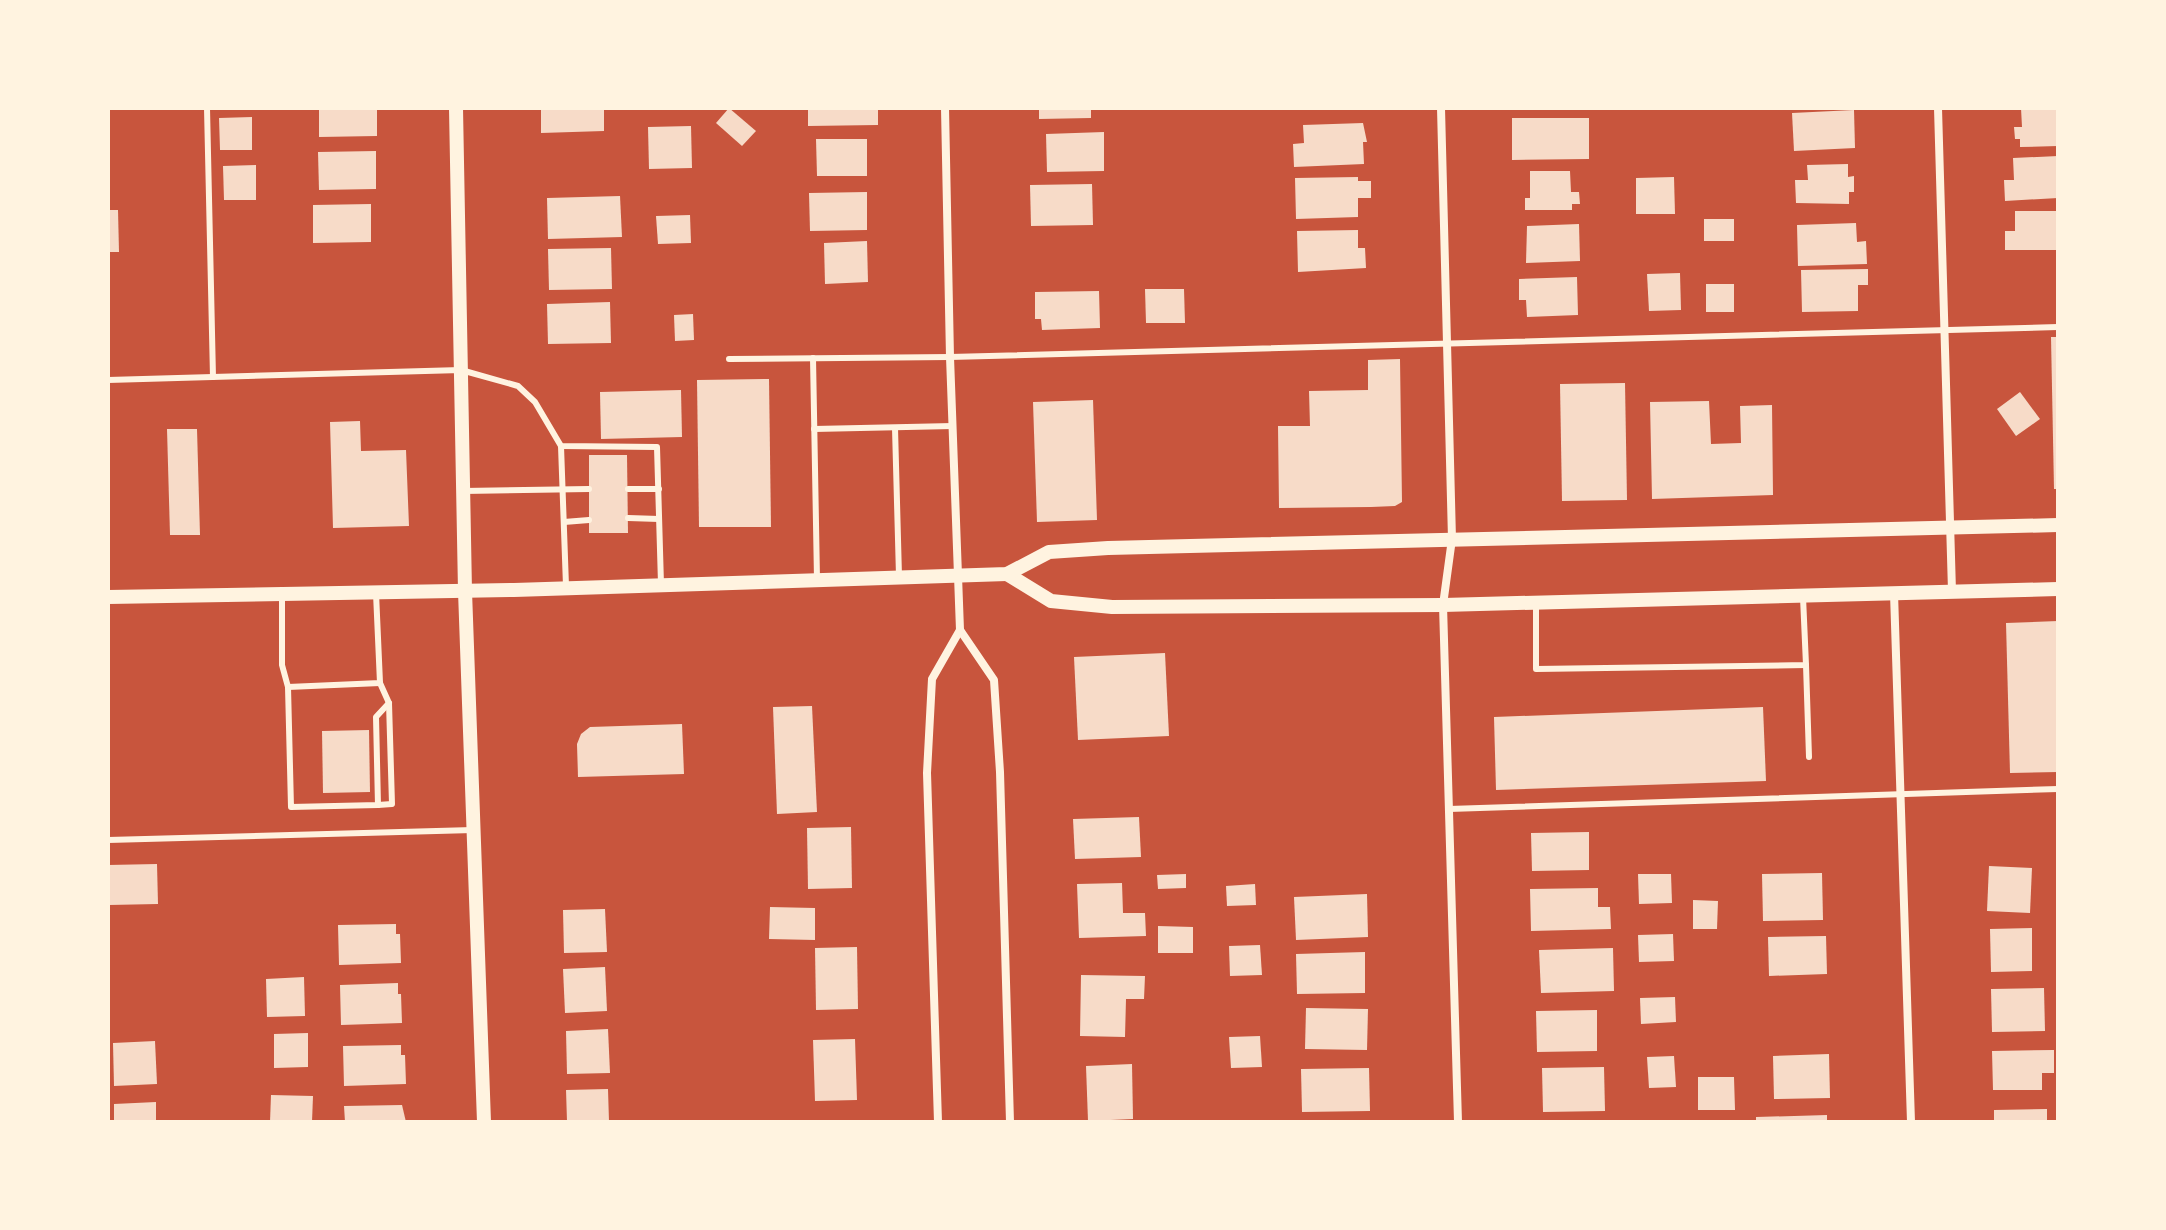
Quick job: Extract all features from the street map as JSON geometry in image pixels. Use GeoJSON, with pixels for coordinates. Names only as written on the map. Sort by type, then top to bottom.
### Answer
{"type":"FeatureCollection","features":[{"type":"Feature","properties":{"kind":"street"},"geometry":{"type":"LineString","coordinates":[[456,108],[465,591],[484,1122]]}},
{"type":"Feature","properties":{"kind":"street"},"geometry":{"type":"LineString","coordinates":[[945,108],[960,630],[994,680],[1000,772],[1010,1122]]}},
{"type":"Feature","properties":{"kind":"street"},"geometry":{"type":"LineString","coordinates":[[1441,108],[1452,539],[1443,605],[1458,1122]]}},
{"type":"Feature","properties":{"kind":"street"},"geometry":{"type":"LineString","coordinates":[[1938,108],[1952,591]]}},
{"type":"Feature","properties":{"kind":"street"},"geometry":{"type":"LineString","coordinates":[[108,597],[465,591],[957,576],[1007,574],[1049,552],[2058,525]]}},
{"type":"Feature","properties":{"kind":"street"},"geometry":{"type":"LineString","coordinates":[[1007,574],[1051,601],[1112,607],[1443,605],[2058,589]]}},
{"type":"Feature","properties":{"kind":"street"},"geometry":{"type":"LineString","coordinates":[[1894,593],[1911,1122]]}},
{"type":"Feature","properties":{"kind":"street"},"geometry":{"type":"LineString","coordinates":[[938,1122],[927,773],[932,679],[960,630]]}},
{"type":"Feature","properties":{"kind":"lane"},"geometry":{"type":"LineString","coordinates":[[207,108],[213,377]]}},
{"type":"Feature","properties":{"kind":"lane"},"geometry":{"type":"LineString","coordinates":[[729,359],[950,357],[2058,327]]}},
{"type":"Feature","properties":{"kind":"lane"},"geometry":{"type":"LineString","coordinates":[[813,358],[817,581]]}},
{"type":"Feature","properties":{"kind":"lane"},"geometry":{"type":"LineString","coordinates":[[108,380],[461,370],[518,386],[535,402],[561,446],[566,588]]}},
{"type":"Feature","properties":{"kind":"lane"},"geometry":{"type":"LineString","coordinates":[[814,429],[953,426]]}},
{"type":"Feature","properties":{"kind":"lane"},"geometry":{"type":"LineString","coordinates":[[895,428],[899,578]]}},
{"type":"Feature","properties":{"kind":"lane"},"geometry":{"type":"LineString","coordinates":[[561,446],[657,447],[661,586]]}},
{"type":"Feature","properties":{"kind":"lane"},"geometry":{"type":"LineString","coordinates":[[463,491],[589,489]]}},
{"type":"Feature","properties":{"kind":"lane"},"geometry":{"type":"LineString","coordinates":[[628,489],[659,489]]}},
{"type":"Feature","properties":{"kind":"lane"},"geometry":{"type":"LineString","coordinates":[[628,518],[659,519]]}},
{"type":"Feature","properties":{"kind":"lane"},"geometry":{"type":"LineString","coordinates":[[564,522],[589,520]]}},
{"type":"Feature","properties":{"kind":"lane"},"geometry":{"type":"LineString","coordinates":[[282,595],[282,665],[288,687],[291,807],[392,804],[389,703],[380,683],[376,593]]}},
{"type":"Feature","properties":{"kind":"lane"},"geometry":{"type":"LineString","coordinates":[[1803,596],[1809,757]]}},
{"type":"Feature","properties":{"kind":"lane"},"geometry":{"type":"LineString","coordinates":[[1536,603],[1536,669],[1806,665]]}},
{"type":"Feature","properties":{"kind":"lane"},"geometry":{"type":"LineString","coordinates":[[288,687],[380,683]]}},
{"type":"Feature","properties":{"kind":"lane"},"geometry":{"type":"LineString","coordinates":[[378,805],[376,717],[389,703]]}},
{"type":"Feature","properties":{"kind":"lane"},"geometry":{"type":"LineString","coordinates":[[1449,809],[2058,789]]}},
{"type":"Feature","properties":{"kind":"lane"},"geometry":{"type":"LineString","coordinates":[[108,840],[473,830]]}},
{"type":"Feature","properties":{"kind":"building"},"geometry":{"type":"Polygon","coordinates":[[[319,108],[377,108],[377,136],[319,137],[319,108]]]}},
{"type":"Feature","properties":{"kind":"building"},"geometry":{"type":"Polygon","coordinates":[[[541,108],[604,108],[604,131],[541,133],[541,108]]]}},
{"type":"Feature","properties":{"kind":"building"},"geometry":{"type":"Polygon","coordinates":[[[729,108],[756,131],[742,146],[716,123],[729,108]]]}},
{"type":"Feature","properties":{"kind":"building"},"geometry":{"type":"Polygon","coordinates":[[[808,108],[878,108],[878,125],[808,126],[808,108]]]}},
{"type":"Feature","properties":{"kind":"building"},"geometry":{"type":"Polygon","coordinates":[[[1039,108],[1091,108],[1091,118],[1039,119],[1039,108]]]}},
{"type":"Feature","properties":{"kind":"building"},"geometry":{"type":"Polygon","coordinates":[[[2021,108],[2058,108],[2058,146],[2020,147],[2020,139],[2015,139],[2014,127],[2022,127],[2021,108]]]}},
{"type":"Feature","properties":{"kind":"building"},"geometry":{"type":"Polygon","coordinates":[[[1854,110],[1855,148],[1794,151],[1792,113],[1854,110]]]}},
{"type":"Feature","properties":{"kind":"building"},"geometry":{"type":"Polygon","coordinates":[[[252,117],[252,150],[220,150],[219,118],[252,117]]]}},
{"type":"Feature","properties":{"kind":"building"},"geometry":{"type":"Polygon","coordinates":[[[1512,118],[1589,118],[1589,159],[1512,160],[1512,118]]]}},
{"type":"Feature","properties":{"kind":"building"},"geometry":{"type":"Polygon","coordinates":[[[1363,123],[1367,142],[1363,142],[1364,164],[1294,167],[1293,144],[1304,143],[1303,125],[1363,123]]]}},
{"type":"Feature","properties":{"kind":"building"},"geometry":{"type":"Polygon","coordinates":[[[691,126],[692,168],[649,169],[648,127],[691,126]]]}},
{"type":"Feature","properties":{"kind":"building"},"geometry":{"type":"Polygon","coordinates":[[[1104,132],[1104,171],[1047,172],[1046,134],[1104,132]]]}},
{"type":"Feature","properties":{"kind":"building"},"geometry":{"type":"Polygon","coordinates":[[[816,139],[867,139],[867,176],[817,176],[816,139]]]}},
{"type":"Feature","properties":{"kind":"building"},"geometry":{"type":"Polygon","coordinates":[[[376,151],[376,189],[319,190],[318,152],[376,151]]]}},
{"type":"Feature","properties":{"kind":"building"},"geometry":{"type":"Polygon","coordinates":[[[2058,156],[2058,198],[2005,201],[2004,180],[2014,180],[2013,158],[2058,156]]]}},
{"type":"Feature","properties":{"kind":"building"},"geometry":{"type":"Polygon","coordinates":[[[1848,164],[1848,177],[1854,176],[1854,192],[1849,192],[1849,204],[1796,203],[1795,180],[1808,180],[1807,165],[1848,164]]]}},
{"type":"Feature","properties":{"kind":"building"},"geometry":{"type":"Polygon","coordinates":[[[256,165],[256,200],[224,200],[223,166],[256,165]]]}},
{"type":"Feature","properties":{"kind":"building"},"geometry":{"type":"Polygon","coordinates":[[[1530,171],[1570,171],[1571,192],[1579,192],[1580,204],[1572,204],[1572,210],[1525,210],[1525,198],[1530,198],[1530,171]]]}},
{"type":"Feature","properties":{"kind":"building"},"geometry":{"type":"Polygon","coordinates":[[[1358,177],[1358,181],[1371,181],[1371,198],[1358,198],[1358,217],[1296,219],[1295,178],[1358,177]]]}},
{"type":"Feature","properties":{"kind":"building"},"geometry":{"type":"Polygon","coordinates":[[[1674,177],[1675,214],[1636,214],[1636,178],[1674,177]]]}},
{"type":"Feature","properties":{"kind":"building"},"geometry":{"type":"Polygon","coordinates":[[[1092,184],[1093,225],[1031,226],[1030,185],[1092,184]]]}},
{"type":"Feature","properties":{"kind":"building"},"geometry":{"type":"Polygon","coordinates":[[[867,192],[867,230],[810,231],[809,193],[867,192]]]}},
{"type":"Feature","properties":{"kind":"building"},"geometry":{"type":"Polygon","coordinates":[[[620,196],[622,237],[548,239],[547,198],[620,196]]]}},
{"type":"Feature","properties":{"kind":"building"},"geometry":{"type":"Polygon","coordinates":[[[371,204],[371,242],[313,243],[313,205],[371,204]]]}},
{"type":"Feature","properties":{"kind":"building"},"geometry":{"type":"Polygon","coordinates":[[[108,210],[118,210],[119,252],[108,252],[108,210]]]}},
{"type":"Feature","properties":{"kind":"building"},"geometry":{"type":"Polygon","coordinates":[[[2015,211],[2058,211],[2058,250],[2005,250],[2005,231],[2015,231],[2015,211]]]}},
{"type":"Feature","properties":{"kind":"building"},"geometry":{"type":"Polygon","coordinates":[[[690,215],[691,243],[658,244],[656,216],[690,215]]]}},
{"type":"Feature","properties":{"kind":"building"},"geometry":{"type":"Polygon","coordinates":[[[1704,219],[1734,219],[1734,241],[1704,241],[1704,219]]]}},
{"type":"Feature","properties":{"kind":"building"},"geometry":{"type":"Polygon","coordinates":[[[1856,223],[1857,242],[1866,241],[1867,264],[1798,266],[1797,225],[1856,223]]]}},
{"type":"Feature","properties":{"kind":"building"},"geometry":{"type":"Polygon","coordinates":[[[1579,224],[1580,261],[1526,263],[1527,226],[1579,224]]]}},
{"type":"Feature","properties":{"kind":"building"},"geometry":{"type":"Polygon","coordinates":[[[1358,230],[1358,248],[1365,248],[1366,268],[1298,272],[1297,231],[1358,230]]]}},
{"type":"Feature","properties":{"kind":"building"},"geometry":{"type":"Polygon","coordinates":[[[867,241],[868,282],[825,284],[824,243],[867,241]]]}},
{"type":"Feature","properties":{"kind":"building"},"geometry":{"type":"Polygon","coordinates":[[[611,248],[612,289],[549,290],[548,249],[611,248]]]}},
{"type":"Feature","properties":{"kind":"building"},"geometry":{"type":"Polygon","coordinates":[[[1868,269],[1868,285],[1858,285],[1858,311],[1802,312],[1801,270],[1868,269]]]}},
{"type":"Feature","properties":{"kind":"building"},"geometry":{"type":"Polygon","coordinates":[[[1680,273],[1681,310],[1649,311],[1647,274],[1680,273]]]}},
{"type":"Feature","properties":{"kind":"building"},"geometry":{"type":"Polygon","coordinates":[[[1577,277],[1578,315],[1527,317],[1526,300],[1519,300],[1519,279],[1577,277]]]}},
{"type":"Feature","properties":{"kind":"building"},"geometry":{"type":"Polygon","coordinates":[[[1706,284],[1734,284],[1734,312],[1706,312],[1706,284]]]}},
{"type":"Feature","properties":{"kind":"building"},"geometry":{"type":"Polygon","coordinates":[[[1145,289],[1184,289],[1185,323],[1146,323],[1145,289]]]}},
{"type":"Feature","properties":{"kind":"building"},"geometry":{"type":"Polygon","coordinates":[[[1099,291],[1100,328],[1042,330],[1041,319],[1035,319],[1035,292],[1099,291]]]}},
{"type":"Feature","properties":{"kind":"building"},"geometry":{"type":"Polygon","coordinates":[[[610,302],[611,343],[548,344],[547,304],[610,302]]]}},
{"type":"Feature","properties":{"kind":"building"},"geometry":{"type":"Polygon","coordinates":[[[693,314],[694,340],[675,341],[674,315],[693,314]]]}},
{"type":"Feature","properties":{"kind":"building"},"geometry":{"type":"Polygon","coordinates":[[[2051,337],[2058,337],[2058,489],[2054,489],[2051,337]]]}},
{"type":"Feature","properties":{"kind":"building"},"geometry":{"type":"Polygon","coordinates":[[[1400,359],[1402,502],[1395,506],[1279,508],[1278,426],[1310,426],[1309,391],[1368,390],[1368,360],[1400,359]]]}},
{"type":"Feature","properties":{"kind":"building"},"geometry":{"type":"Polygon","coordinates":[[[769,379],[771,527],[699,527],[697,380],[769,379]]]}},
{"type":"Feature","properties":{"kind":"building"},"geometry":{"type":"Polygon","coordinates":[[[1625,383],[1627,500],[1562,501],[1560,384],[1625,383]]]}},
{"type":"Feature","properties":{"kind":"building"},"geometry":{"type":"Polygon","coordinates":[[[681,390],[682,437],[601,439],[600,392],[681,390]]]}},
{"type":"Feature","properties":{"kind":"building"},"geometry":{"type":"Polygon","coordinates":[[[2020,392],[2040,419],[2016,436],[1997,409],[2020,392]]]}},
{"type":"Feature","properties":{"kind":"building"},"geometry":{"type":"Polygon","coordinates":[[[1093,400],[1097,520],[1037,522],[1033,402],[1093,400]]]}},
{"type":"Feature","properties":{"kind":"building"},"geometry":{"type":"Polygon","coordinates":[[[1709,401],[1711,444],[1741,443],[1740,406],[1772,405],[1773,495],[1652,499],[1650,402],[1709,401]]]}},
{"type":"Feature","properties":{"kind":"building"},"geometry":{"type":"Polygon","coordinates":[[[360,421],[361,451],[406,450],[409,526],[333,528],[330,422],[360,421]]]}},
{"type":"Feature","properties":{"kind":"building"},"geometry":{"type":"Polygon","coordinates":[[[167,429],[197,429],[200,535],[170,535],[167,429]]]}},
{"type":"Feature","properties":{"kind":"building"},"geometry":{"type":"Polygon","coordinates":[[[589,455],[627,455],[628,533],[589,533],[589,455]]]}},
{"type":"Feature","properties":{"kind":"building"},"geometry":{"type":"Polygon","coordinates":[[[2058,621],[2058,772],[2010,773],[2006,623],[2058,621]]]}},
{"type":"Feature","properties":{"kind":"building"},"geometry":{"type":"Polygon","coordinates":[[[1165,653],[1169,736],[1078,740],[1074,657],[1165,653]]]}},
{"type":"Feature","properties":{"kind":"building"},"geometry":{"type":"Polygon","coordinates":[[[812,706],[817,812],[777,814],[773,707],[812,706]]]}},
{"type":"Feature","properties":{"kind":"building"},"geometry":{"type":"Polygon","coordinates":[[[1763,707],[1766,781],[1496,790],[1494,717],[1763,707]]]}},
{"type":"Feature","properties":{"kind":"building"},"geometry":{"type":"Polygon","coordinates":[[[682,724],[684,774],[578,777],[577,744],[581,734],[590,727],[682,724]]]}},
{"type":"Feature","properties":{"kind":"building"},"geometry":{"type":"Polygon","coordinates":[[[369,730],[370,792],[323,793],[322,731],[369,730]]]}},
{"type":"Feature","properties":{"kind":"building"},"geometry":{"type":"Polygon","coordinates":[[[1139,817],[1141,857],[1075,859],[1073,819],[1139,817]]]}},
{"type":"Feature","properties":{"kind":"building"},"geometry":{"type":"Polygon","coordinates":[[[851,827],[852,888],[808,889],[807,828],[851,827]]]}},
{"type":"Feature","properties":{"kind":"building"},"geometry":{"type":"Polygon","coordinates":[[[1589,832],[1589,870],[1532,871],[1531,833],[1589,832]]]}},
{"type":"Feature","properties":{"kind":"building"},"geometry":{"type":"Polygon","coordinates":[[[157,864],[158,904],[109,905],[108,865],[157,864]]]}},
{"type":"Feature","properties":{"kind":"building"},"geometry":{"type":"Polygon","coordinates":[[[1989,866],[2032,868],[2030,913],[1987,911],[1989,866]]]}},
{"type":"Feature","properties":{"kind":"building"},"geometry":{"type":"Polygon","coordinates":[[[1822,873],[1823,920],[1763,921],[1762,874],[1822,873]]]}},
{"type":"Feature","properties":{"kind":"building"},"geometry":{"type":"Polygon","coordinates":[[[1186,874],[1186,888],[1158,889],[1157,875],[1186,874]]]}},
{"type":"Feature","properties":{"kind":"building"},"geometry":{"type":"Polygon","coordinates":[[[1638,874],[1671,874],[1672,903],[1639,904],[1638,874]]]}},
{"type":"Feature","properties":{"kind":"building"},"geometry":{"type":"Polygon","coordinates":[[[1122,883],[1123,913],[1145,913],[1146,936],[1079,938],[1077,884],[1122,883]]]}},
{"type":"Feature","properties":{"kind":"building"},"geometry":{"type":"Polygon","coordinates":[[[1255,884],[1256,905],[1227,906],[1226,886],[1255,884]]]}},
{"type":"Feature","properties":{"kind":"building"},"geometry":{"type":"Polygon","coordinates":[[[1598,888],[1598,907],[1610,907],[1611,929],[1531,931],[1530,889],[1598,888]]]}},
{"type":"Feature","properties":{"kind":"building"},"geometry":{"type":"Polygon","coordinates":[[[1367,894],[1368,937],[1296,940],[1294,897],[1367,894]]]}},
{"type":"Feature","properties":{"kind":"building"},"geometry":{"type":"Polygon","coordinates":[[[1693,900],[1718,901],[1717,929],[1693,929],[1693,900]]]}},
{"type":"Feature","properties":{"kind":"building"},"geometry":{"type":"Polygon","coordinates":[[[770,907],[815,908],[815,940],[769,939],[770,907]]]}},
{"type":"Feature","properties":{"kind":"building"},"geometry":{"type":"Polygon","coordinates":[[[605,909],[607,952],[564,953],[563,910],[605,909]]]}},
{"type":"Feature","properties":{"kind":"building"},"geometry":{"type":"Polygon","coordinates":[[[396,924],[396,934],[400,934],[401,963],[339,965],[338,925],[396,924]]]}},
{"type":"Feature","properties":{"kind":"building"},"geometry":{"type":"Polygon","coordinates":[[[1158,926],[1193,927],[1193,953],[1158,953],[1158,926]]]}},
{"type":"Feature","properties":{"kind":"building"},"geometry":{"type":"Polygon","coordinates":[[[2032,928],[2032,971],[1991,972],[1990,929],[2032,928]]]}},
{"type":"Feature","properties":{"kind":"building"},"geometry":{"type":"Polygon","coordinates":[[[1673,934],[1674,961],[1639,962],[1638,935],[1673,934]]]}},
{"type":"Feature","properties":{"kind":"building"},"geometry":{"type":"Polygon","coordinates":[[[1826,936],[1827,974],[1769,976],[1768,937],[1826,936]]]}},
{"type":"Feature","properties":{"kind":"building"},"geometry":{"type":"Polygon","coordinates":[[[1260,945],[1262,975],[1230,976],[1229,946],[1260,945]]]}},
{"type":"Feature","properties":{"kind":"building"},"geometry":{"type":"Polygon","coordinates":[[[857,947],[858,1009],[816,1010],[815,948],[857,947]]]}},
{"type":"Feature","properties":{"kind":"building"},"geometry":{"type":"Polygon","coordinates":[[[1613,948],[1614,991],[1541,993],[1539,950],[1613,948]]]}},
{"type":"Feature","properties":{"kind":"building"},"geometry":{"type":"Polygon","coordinates":[[[1365,952],[1365,993],[1297,994],[1296,954],[1365,952]]]}},
{"type":"Feature","properties":{"kind":"building"},"geometry":{"type":"Polygon","coordinates":[[[605,967],[607,1011],[565,1013],[563,969],[605,967]]]}},
{"type":"Feature","properties":{"kind":"building"},"geometry":{"type":"Polygon","coordinates":[[[1081,975],[1145,976],[1144,999],[1126,999],[1125,1037],[1080,1036],[1081,975]]]}},
{"type":"Feature","properties":{"kind":"building"},"geometry":{"type":"Polygon","coordinates":[[[304,977],[305,1016],[267,1017],[266,979],[304,977]]]}},
{"type":"Feature","properties":{"kind":"building"},"geometry":{"type":"Polygon","coordinates":[[[398,983],[402,1023],[341,1025],[340,985],[398,983]]]}},
{"type":"Feature","properties":{"kind":"building"},"geometry":{"type":"Polygon","coordinates":[[[2044,988],[2045,1031],[1992,1032],[1991,989],[2044,988]]]}},
{"type":"Feature","properties":{"kind":"building"},"geometry":{"type":"Polygon","coordinates":[[[1675,997],[1676,1022],[1641,1024],[1640,998],[1675,997]]]}},
{"type":"Feature","properties":{"kind":"building"},"geometry":{"type":"Polygon","coordinates":[[[1306,1008],[1368,1009],[1367,1050],[1305,1049],[1306,1008]]]}},
{"type":"Feature","properties":{"kind":"building"},"geometry":{"type":"Polygon","coordinates":[[[1597,1010],[1597,1051],[1537,1052],[1536,1011],[1597,1010]]]}},
{"type":"Feature","properties":{"kind":"building"},"geometry":{"type":"Polygon","coordinates":[[[608,1029],[610,1073],[567,1074],[566,1031],[608,1029]]]}},
{"type":"Feature","properties":{"kind":"building"},"geometry":{"type":"Polygon","coordinates":[[[308,1033],[308,1067],[274,1068],[274,1034],[308,1033]]]}},
{"type":"Feature","properties":{"kind":"building"},"geometry":{"type":"Polygon","coordinates":[[[1260,1036],[1262,1067],[1231,1068],[1229,1037],[1260,1036]]]}},
{"type":"Feature","properties":{"kind":"building"},"geometry":{"type":"Polygon","coordinates":[[[855,1039],[857,1100],[815,1101],[813,1040],[855,1039]]]}},
{"type":"Feature","properties":{"kind":"building"},"geometry":{"type":"Polygon","coordinates":[[[155,1041],[157,1084],[114,1086],[113,1043],[155,1041]]]}},
{"type":"Feature","properties":{"kind":"building"},"geometry":{"type":"Polygon","coordinates":[[[401,1045],[401,1055],[405,1055],[406,1084],[344,1086],[343,1046],[401,1045]]]}},
{"type":"Feature","properties":{"kind":"building"},"geometry":{"type":"Polygon","coordinates":[[[2054,1050],[2054,1073],[2042,1073],[2042,1090],[1993,1090],[1992,1051],[2054,1050]]]}},
{"type":"Feature","properties":{"kind":"building"},"geometry":{"type":"Polygon","coordinates":[[[1829,1054],[1830,1098],[1774,1099],[1773,1056],[1829,1054]]]}},
{"type":"Feature","properties":{"kind":"building"},"geometry":{"type":"Polygon","coordinates":[[[1674,1056],[1676,1087],[1649,1088],[1647,1057],[1674,1056]]]}},
{"type":"Feature","properties":{"kind":"building"},"geometry":{"type":"Polygon","coordinates":[[[1132,1064],[1133,1119],[1088,1121],[1086,1066],[1132,1064]]]}},
{"type":"Feature","properties":{"kind":"building"},"geometry":{"type":"Polygon","coordinates":[[[1604,1067],[1605,1111],[1543,1112],[1542,1068],[1604,1067]]]}},
{"type":"Feature","properties":{"kind":"building"},"geometry":{"type":"Polygon","coordinates":[[[1369,1068],[1370,1111],[1302,1112],[1301,1069],[1369,1068]]]}},
{"type":"Feature","properties":{"kind":"building"},"geometry":{"type":"Polygon","coordinates":[[[1698,1077],[1734,1077],[1735,1110],[1698,1110],[1698,1077]]]}},
{"type":"Feature","properties":{"kind":"building"},"geometry":{"type":"Polygon","coordinates":[[[608,1089],[609,1122],[567,1122],[566,1090],[608,1089]]]}},
{"type":"Feature","properties":{"kind":"building"},"geometry":{"type":"Polygon","coordinates":[[[271,1095],[313,1096],[312,1122],[270,1122],[271,1095]]]}},
{"type":"Feature","properties":{"kind":"building"},"geometry":{"type":"Polygon","coordinates":[[[156,1102],[156,1122],[114,1122],[114,1104],[156,1102]]]}},
{"type":"Feature","properties":{"kind":"building"},"geometry":{"type":"Polygon","coordinates":[[[402,1105],[406,1122],[345,1122],[344,1106],[402,1105]]]}},
{"type":"Feature","properties":{"kind":"building"},"geometry":{"type":"Polygon","coordinates":[[[2047,1109],[2047,1122],[1994,1122],[1994,1110],[2047,1109]]]}},
{"type":"Feature","properties":{"kind":"building"},"geometry":{"type":"Polygon","coordinates":[[[1827,1115],[1827,1122],[1756,1122],[1756,1117],[1827,1115]]]}}]}
